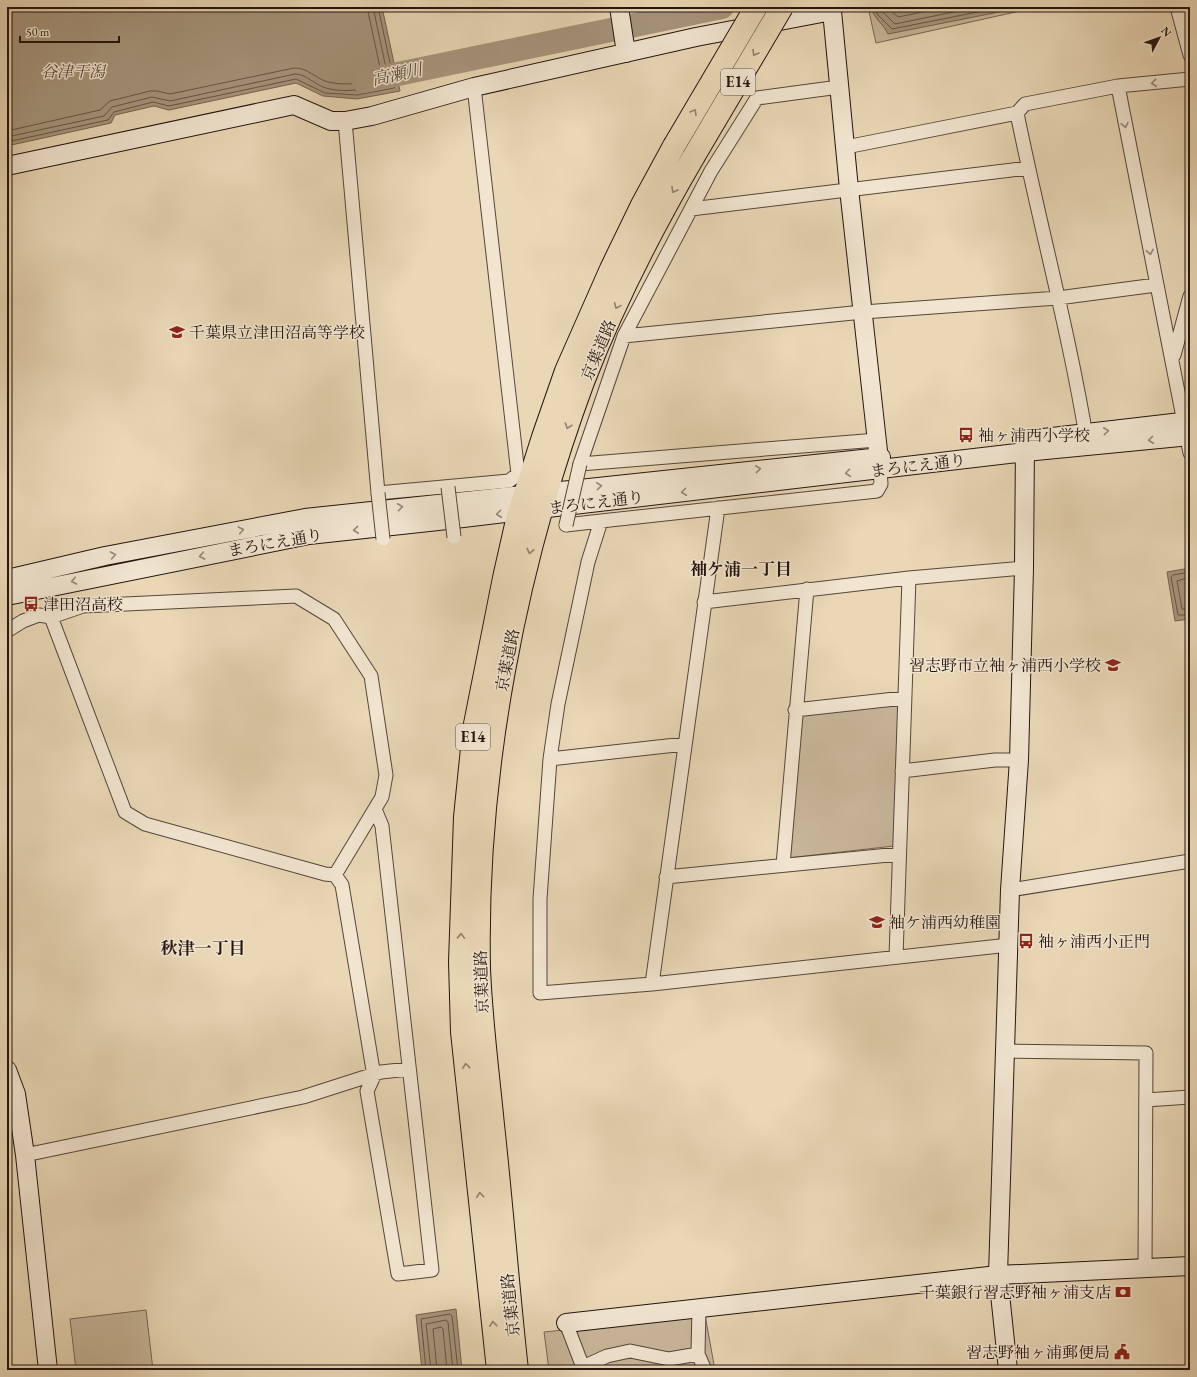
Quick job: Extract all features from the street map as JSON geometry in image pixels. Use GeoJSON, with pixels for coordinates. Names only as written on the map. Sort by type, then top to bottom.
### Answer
{"type":"FeatureCollection","features":[{"type":"Feature","properties":{"kind":"highway","name":"京葉道路"},"geometry":{"type":"LineString","coordinates":[[507,1366],[462,1032],[460,962],[466,817],[474,729],[500,593],[522,503],[566,371],[611,269],[642,205],[674,146],[756,7]]}},
{"type":"Feature","properties":{"kind":"highway","name":"京葉道路"},"geometry":{"type":"LineString","coordinates":[[507,1366],[493,1124],[482,1030],[479,967],[480,893],[485,814],[504,665],[544,500],[584,379],[629,278],[660,216],[782,7]]}},
{"type":"Feature","properties":{"kind":"street"},"geometry":{"type":"LineString","coordinates":[[1177,7],[1190,55]]}},
{"type":"Feature","properties":{"kind":"street"},"geometry":{"type":"LineString","coordinates":[[620,11],[626,50]]}},
{"type":"Feature","properties":{"kind":"street"},"geometry":{"type":"LineString","coordinates":[[7,166],[294,104],[331,121],[345,121],[372,116],[474,87],[626,50],[832,11],[849,189],[881,484],[877,491],[566,525],[580,464],[624,336],[690,209],[757,98],[839,87]]}},
{"type":"Feature","properties":{"kind":"street"},"geometry":{"type":"LineString","coordinates":[[846,147],[1017,113],[1026,104],[1118,86],[1190,79]]}},
{"type":"Feature","properties":{"kind":"street"},"geometry":{"type":"LineString","coordinates":[[1118,86],[1156,285],[1165,320],[1172,361],[1188,434]]}},
{"type":"Feature","properties":{"kind":"street"},"geometry":{"type":"LineString","coordinates":[[378,493],[509,481],[518,474],[474,87]]}},
{"type":"Feature","properties":{"kind":"street"},"geometry":{"type":"LineString","coordinates":[[1017,113],[1058,298],[1086,440]]}},
{"type":"Feature","properties":{"kind":"street"},"geometry":{"type":"LineString","coordinates":[[345,121],[383,539]]}},
{"type":"Feature","properties":{"kind":"street"},"geometry":{"type":"LineString","coordinates":[[690,209],[1028,168]]}},
{"type":"Feature","properties":{"kind":"street"},"geometry":{"type":"LineString","coordinates":[[624,336],[863,312],[1058,298],[1156,285]]}},
{"type":"Feature","properties":{"kind":"street"},"geometry":{"type":"LineString","coordinates":[[1172,361],[1190,296]]}},
{"type":"Feature","properties":{"kind":"street"},"geometry":{"type":"LineString","coordinates":[[1165,320],[1182,321]]}},
{"type":"Feature","properties":{"kind":"street","name":"まろにえ通り"},"geometry":{"type":"LineString","coordinates":[[7,596],[309,535],[522,503],[878,455],[1025,447],[1086,440],[1188,434]]}},
{"type":"Feature","properties":{"kind":"street"},"geometry":{"type":"LineString","coordinates":[[1008,1370],[998,1275],[1010,890],[1019,760],[1024,568],[1025,447]]}},
{"type":"Feature","properties":{"kind":"street"},"geometry":{"type":"LineString","coordinates":[[580,464],[878,455]]}},
{"type":"Feature","properties":{"kind":"street"},"geometry":{"type":"LineString","coordinates":[[448,487],[454,537]]}},
{"type":"Feature","properties":{"kind":"street","name":"まろにえ通り"},"geometry":{"type":"LineString","coordinates":[[7,579],[105,556],[305,518],[522,503]]}},
{"type":"Feature","properties":{"kind":"street"},"geometry":{"type":"LineString","coordinates":[[652,984],[718,508]]}},
{"type":"Feature","properties":{"kind":"street"},"geometry":{"type":"LineString","coordinates":[[601,521],[588,562],[558,704],[550,759],[540,899],[540,993],[652,984],[1008,946]]}},
{"type":"Feature","properties":{"kind":"street"},"geometry":{"type":"LineString","coordinates":[[704,602],[909,578],[1024,568]]}},
{"type":"Feature","properties":{"kind":"street"},"geometry":{"type":"LineString","coordinates":[[896,957],[909,578]]}},
{"type":"Feature","properties":{"kind":"street"},"geometry":{"type":"LineString","coordinates":[[783,865],[807,589]]}},
{"type":"Feature","properties":{"kind":"street"},"geometry":{"type":"LineString","coordinates":[[7,631],[23,621],[39,615],[51,617],[83,606],[296,596],[334,619],[371,676],[386,775],[382,797],[335,875]]}},
{"type":"Feature","properties":{"kind":"street"},"geometry":{"type":"LineString","coordinates":[[51,617],[125,812],[144,824],[325,874],[335,875],[342,885],[374,1076],[367,1091],[398,1274],[432,1270],[382,826],[375,809]]}},
{"type":"Feature","properties":{"kind":"street"},"geometry":{"type":"LineString","coordinates":[[796,710],[904,698]]}},
{"type":"Feature","properties":{"kind":"street"},"geometry":{"type":"LineString","coordinates":[[550,759],[685,744]]}},
{"type":"Feature","properties":{"kind":"street"},"geometry":{"type":"LineString","coordinates":[[902,771],[995,760],[1019,760]]}},
{"type":"Feature","properties":{"kind":"street"},"geometry":{"type":"LineString","coordinates":[[666,877],[899,854]]}},
{"type":"Feature","properties":{"kind":"street"},"geometry":{"type":"LineString","coordinates":[[1010,890],[1190,861]]}},
{"type":"Feature","properties":{"kind":"street"},"geometry":{"type":"LineString","coordinates":[[1005,1051],[1146,1053],[1145,1268]]}},
{"type":"Feature","properties":{"kind":"street"},"geometry":{"type":"LineString","coordinates":[[26,1155],[303,1097],[374,1076],[381,1072],[409,1069]]}},
{"type":"Feature","properties":{"kind":"street"},"geometry":{"type":"LineString","coordinates":[[7,1070],[16,1094],[26,1155],[48,1370]]}},
{"type":"Feature","properties":{"kind":"street"},"geometry":{"type":"LineString","coordinates":[[1146,1100],[1190,1097]]}},
{"type":"Feature","properties":{"kind":"street"},"geometry":{"type":"LineString","coordinates":[[698,1354],[669,1359],[630,1351],[607,1356],[583,1369],[566,1323],[998,1275],[1190,1266]]}},
{"type":"Feature","properties":{"kind":"street"},"geometry":{"type":"LineString","coordinates":[[699,1308],[698,1354],[705,1370]]}},
{"type":"Feature","properties":{"kind":"shaded area"},"geometry":{"type":"Polygon","coordinates":[[[868,7],[1038,7],[876,43],[868,7]]]}},
{"type":"Feature","properties":{"kind":"shaded area"},"geometry":{"type":"Polygon","coordinates":[[[899,704],[894,846],[787,858],[800,713],[899,704]]]}},
{"type":"Feature","properties":{"kind":"shaded area"},"geometry":{"type":"Polygon","coordinates":[[[146,1310],[153,1370],[76,1370],[70,1319],[146,1310]]]}},
{"type":"Feature","properties":{"kind":"shaded area"},"geometry":{"type":"Polygon","coordinates":[[[705,1315],[715,1370],[549,1370],[544,1332],[705,1315]]]}},
{"type":"Feature","properties":{"kind":"water","name":"谷津干潟"},"geometry":{"type":"Polygon","coordinates":[[[7,7],[382,7],[400,91],[357,99],[323,96],[296,83],[169,110],[154,106],[115,115],[111,123],[7,146],[7,7]]]}},
{"type":"Feature","properties":{"kind":"water"},"geometry":{"type":"Polygon","coordinates":[[[871,7],[1024,7],[888,34],[874,15],[871,7]]]}},
{"type":"Feature","properties":{"kind":"water"},"geometry":{"type":"Polygon","coordinates":[[[1190,568],[1190,619],[1175,621],[1167,572],[1190,568]]]}},
{"type":"Feature","properties":{"kind":"water"},"geometry":{"type":"Polygon","coordinates":[[[456,1309],[462,1370],[422,1370],[416,1315],[456,1309]]]}},
{"type":"Feature","properties":{"kind":"waterway","name":"高瀬川"},"geometry":{"type":"LineString","coordinates":[[364,81],[722,7]]}},
{"type":"Feature","properties":{"kind":"place","name":"千葉県立津田沼高等学校"},"geometry":{"type":"Point","coordinates":[177,332]}},
{"type":"Feature","properties":{"kind":"place","name":"袖ヶ浦西小学校"},"geometry":{"type":"Point","coordinates":[966,435]}},
{"type":"Feature","properties":{"kind":"place","name":"津田沼高校"},"geometry":{"type":"Point","coordinates":[31,604]}},
{"type":"Feature","properties":{"kind":"place","name":"習志野市立袖ヶ浦西小学校"},"geometry":{"type":"Point","coordinates":[1113,665]}},
{"type":"Feature","properties":{"kind":"place","name":"袖ケ浦西幼稚園"},"geometry":{"type":"Point","coordinates":[877,922]}},
{"type":"Feature","properties":{"kind":"place","name":"袖ヶ浦西小正門"},"geometry":{"type":"Point","coordinates":[1026,941]}},
{"type":"Feature","properties":{"kind":"place","name":"千葉銀行習志野袖ヶ浦支店"},"geometry":{"type":"Point","coordinates":[1123,1292]}},
{"type":"Feature","properties":{"kind":"place","name":"習志野袖ヶ浦郵便局"},"geometry":{"type":"Point","coordinates":[1122,1352]}},
{"type":"Feature","properties":{"kind":"district","name":"袖ケ浦一丁目"},"geometry":{"type":"Point","coordinates":[741,569]}},
{"type":"Feature","properties":{"kind":"district","name":"秋津一丁目"},"geometry":{"type":"Point","coordinates":[203,948]}}]}
